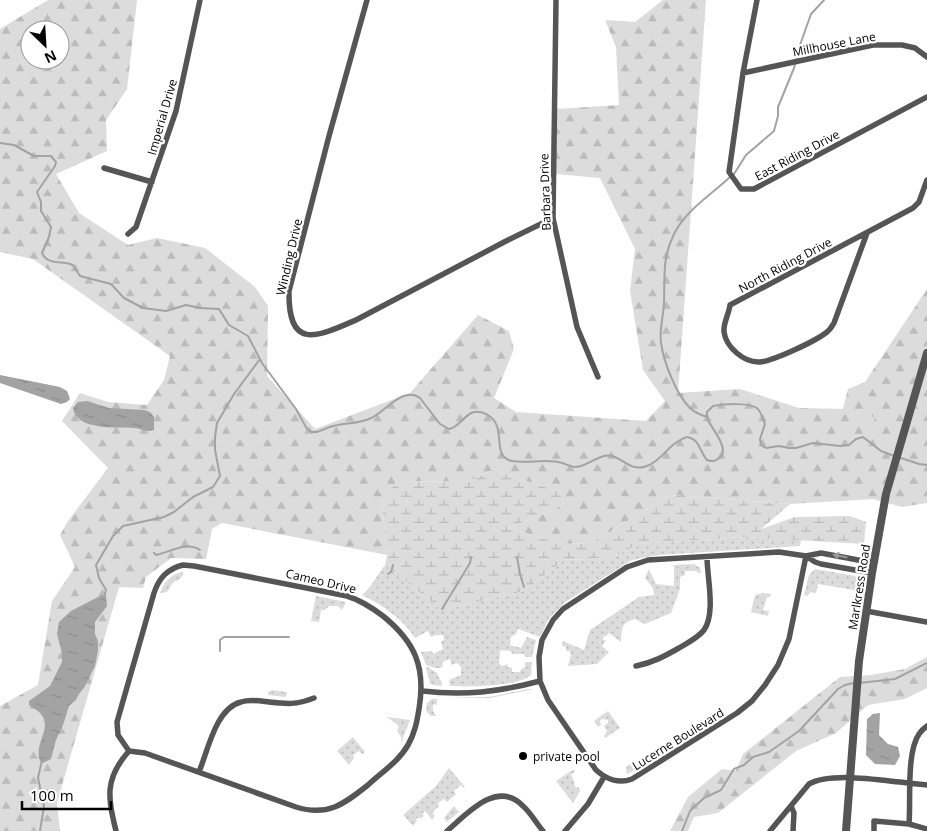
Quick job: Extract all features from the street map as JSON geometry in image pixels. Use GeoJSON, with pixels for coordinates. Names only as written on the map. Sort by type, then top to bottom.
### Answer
{"type":"FeatureCollection","features":[{"type":"Feature","properties":{"kind":"street","name":"Imperial Drive"},"geometry":{"type":"LineString","coordinates":[[128,234],[136,227],[176,111],[200,0]]}},
{"type":"Feature","properties":{"kind":"street","name":"Winding Drive"},"geometry":{"type":"LineString","coordinates":[[367,0],[289,291],[289,310],[294,326],[300,332],[310,335],[331,330],[356,320],[502,242],[553,218]]}},
{"type":"Feature","properties":{"kind":"street","name":"Barbara Drive"},"geometry":{"type":"LineString","coordinates":[[556,0],[553,218],[577,327],[598,378]]}},
{"type":"Feature","properties":{"kind":"street","name":"East Riding Drive"},"geometry":{"type":"LineString","coordinates":[[757,0],[743,73],[729,172],[741,189],[754,189],[927,97]]}},
{"type":"Feature","properties":{"kind":"street","name":"Millhouse Lane"},"geometry":{"type":"LineString","coordinates":[[743,73],[873,45],[902,44],[915,48],[927,57]]}},
{"type":"Feature","properties":{"kind":"street"},"geometry":{"type":"LineString","coordinates":[[104,168],[152,182]]}},
{"type":"Feature","properties":{"kind":"street","name":"North Riding Drive"},"geometry":{"type":"LineString","coordinates":[[867,233],[834,323],[829,331],[810,342],[771,359],[759,362],[743,358],[734,351],[724,332],[730,305],[913,208],[919,202],[927,180]]}},
{"type":"Feature","properties":{"kind":"street","name":"Marlkress Road"},"geometry":{"type":"LineString","coordinates":[[846,831],[858,671],[872,573],[886,494],[927,353]]}},
{"type":"Feature","properties":{"kind":"street"},"geometry":{"type":"LineString","coordinates":[[565,831],[588,804],[604,776],[593,766],[562,722],[546,697],[540,681],[539,657],[542,640],[553,620],[569,604],[637,563],[654,559],[779,552],[806,556],[821,553],[874,563]]}},
{"type":"Feature","properties":{"kind":"street"},"geometry":{"type":"LineString","coordinates":[[806,556],[818,563],[872,573]]}},
{"type":"Feature","properties":{"kind":"street","name":"Lucerne Boulevard"},"geometry":{"type":"LineString","coordinates":[[604,776],[623,782],[638,776],[732,716],[754,698],[774,672],[787,646],[806,556]]}},
{"type":"Feature","properties":{"kind":"street"},"geometry":{"type":"LineString","coordinates":[[636,666],[663,657],[689,642],[704,630],[708,622],[710,606],[707,557]]}},
{"type":"Feature","properties":{"kind":"street","name":"Cameo Drive"},"geometry":{"type":"LineString","coordinates":[[182,565],[315,589],[360,601],[394,625],[408,640],[420,667],[422,691],[415,730],[403,752],[391,765],[349,800],[337,807],[320,811],[304,810],[145,753],[128,751],[118,735],[117,722],[154,593],[158,583],[166,573],[182,565]]}},
{"type":"Feature","properties":{"kind":"street"},"geometry":{"type":"LineString","coordinates":[[866,611],[927,622]]}},
{"type":"Feature","properties":{"kind":"street"},"geometry":{"type":"LineString","coordinates":[[422,691],[482,693],[507,690],[540,681]]}},
{"type":"Feature","properties":{"kind":"street"},"geometry":{"type":"LineString","coordinates":[[199,772],[218,721],[231,706],[251,700],[292,704],[314,698]]}},
{"type":"Feature","properties":{"kind":"street"},"geometry":{"type":"LineString","coordinates":[[909,824],[909,784],[915,741],[927,726]]}},
{"type":"Feature","properties":{"kind":"street"},"geometry":{"type":"LineString","coordinates":[[116,831],[109,803],[109,787],[116,768],[128,751]]}},
{"type":"Feature","properties":{"kind":"street"},"geometry":{"type":"LineString","coordinates":[[770,831],[810,784],[816,781],[828,778],[851,778],[927,785]]}},
{"type":"Feature","properties":{"kind":"street"},"geometry":{"type":"LineString","coordinates":[[447,831],[485,800],[499,796],[510,797],[518,801],[543,831]]}},
{"type":"Feature","properties":{"kind":"street"},"geometry":{"type":"LineString","coordinates":[[791,806],[794,813],[793,831]]}},
{"type":"Feature","properties":{"kind":"street"},"geometry":{"type":"LineString","coordinates":[[874,831],[874,822],[909,824],[927,829]]}},
{"type":"Feature","properties":{"kind":"street"},"geometry":{"type":"LineString","coordinates":[[899,831],[900,824]]}},
{"type":"Feature","properties":{"kind":"green space"},"geometry":{"type":"Polygon","coordinates":[[[48,0],[137,0],[127,89],[106,120],[107,151],[56,174],[79,213],[128,245],[157,238],[205,248],[255,287],[268,306],[267,376],[315,429],[410,393],[478,315],[509,331],[514,349],[494,398],[516,412],[646,421],[665,401],[643,370],[630,291],[635,249],[600,178],[556,174],[556,109],[619,105],[616,47],[605,20],[635,22],[663,0],[706,0],[678,393],[740,389],[799,408],[843,409],[848,389],[865,382],[927,289],[927,503],[902,507],[873,499],[790,504],[671,495],[591,543],[562,544],[509,528],[564,505],[560,492],[493,470],[467,482],[397,481],[382,503],[387,555],[222,523],[212,529],[206,559],[171,558],[146,577],[143,588],[119,587],[57,803],[60,831],[0,831],[0,706],[38,685],[52,601],[75,567],[60,535],[68,521],[108,468],[62,421],[80,393],[108,402],[147,405],[164,380],[170,356],[33,259],[0,252],[0,29],[48,0]]]}},
{"type":"Feature","properties":{"kind":"green space"},"geometry":{"type":"Polygon","coordinates":[[[864,415],[875,417],[872,431],[862,429],[864,415]]]}},
{"type":"Feature","properties":{"kind":"green space"},"geometry":{"type":"Polygon","coordinates":[[[493,470],[560,492],[564,505],[509,528],[562,544],[591,543],[671,495],[790,504],[761,529],[795,517],[850,516],[866,522],[864,544],[746,537],[639,544],[611,558],[564,560],[524,591],[442,610],[385,565],[387,555],[382,503],[397,481],[467,482],[493,470]]]}},
{"type":"Feature","properties":{"kind":"green space"},"geometry":{"type":"Polygon","coordinates":[[[746,537],[801,540],[800,546],[660,555],[630,561],[564,603],[548,620],[540,637],[518,629],[516,634],[511,637],[510,645],[521,648],[527,637],[536,640],[532,657],[525,657],[524,654],[513,654],[510,651],[501,650],[499,663],[502,666],[508,664],[507,667],[512,668],[512,672],[520,672],[525,667],[525,662],[532,662],[531,675],[525,679],[504,684],[450,686],[449,680],[461,675],[461,667],[457,663],[452,665],[450,659],[442,662],[443,666],[441,668],[426,665],[421,652],[432,651],[433,654],[443,649],[441,642],[444,639],[443,635],[431,637],[428,631],[415,638],[392,613],[362,595],[372,585],[385,565],[442,610],[524,591],[564,560],[611,558],[639,544],[746,537]]]}},
{"type":"Feature","properties":{"kind":"green space"},"geometry":{"type":"Polygon","coordinates":[[[694,564],[700,568],[701,573],[685,571],[685,575],[680,577],[680,589],[671,613],[645,624],[635,619],[630,621],[623,627],[621,642],[609,633],[603,637],[603,640],[606,640],[602,646],[609,652],[597,664],[568,666],[571,655],[569,651],[566,651],[566,647],[562,646],[563,641],[584,650],[590,630],[639,597],[654,595],[653,588],[645,578],[649,569],[656,584],[674,586],[674,566],[672,565],[694,564]]]}},
{"type":"Feature","properties":{"kind":"green space"},"geometry":{"type":"Polygon","coordinates":[[[815,569],[855,576],[860,583],[860,591],[818,584],[816,593],[811,592],[807,596],[804,595],[809,575],[815,569]]]}},
{"type":"Feature","properties":{"kind":"green space"},"geometry":{"type":"Polygon","coordinates":[[[183,572],[179,580],[173,582],[167,592],[160,593],[168,579],[183,572]]]}},
{"type":"Feature","properties":{"kind":"green space"},"geometry":{"type":"Polygon","coordinates":[[[771,594],[770,597],[767,597],[763,610],[769,611],[768,616],[751,612],[755,595],[771,594]]]}},
{"type":"Feature","properties":{"kind":"green space"},"geometry":{"type":"Polygon","coordinates":[[[316,596],[346,602],[342,610],[338,606],[329,606],[325,610],[321,610],[319,622],[311,621],[316,596]]]}},
{"type":"Feature","properties":{"kind":"green space"},"geometry":{"type":"Polygon","coordinates":[[[927,657],[927,688],[905,699],[868,705],[836,733],[796,751],[718,813],[694,817],[688,831],[670,831],[688,797],[722,769],[736,771],[743,754],[840,677],[871,675],[905,669],[927,657]]]}},
{"type":"Feature","properties":{"kind":"green space"},"geometry":{"type":"Polygon","coordinates":[[[428,667],[437,673],[442,686],[430,683],[426,668],[428,667]]]}},
{"type":"Feature","properties":{"kind":"green space"},"geometry":{"type":"Polygon","coordinates":[[[534,689],[490,698],[445,698],[489,697],[534,689]]]}},
{"type":"Feature","properties":{"kind":"green space"},"geometry":{"type":"Polygon","coordinates":[[[272,690],[287,692],[286,697],[268,695],[268,692],[272,690]]]}},
{"type":"Feature","properties":{"kind":"green space"},"geometry":{"type":"Polygon","coordinates":[[[432,699],[437,699],[437,706],[436,704],[433,705],[433,711],[436,716],[431,716],[426,711],[427,703],[432,699]]]}},
{"type":"Feature","properties":{"kind":"green space"},"geometry":{"type":"Polygon","coordinates":[[[608,711],[620,728],[605,738],[604,736],[607,731],[604,726],[608,723],[608,720],[602,719],[600,721],[601,725],[598,727],[594,721],[608,711]]]}},
{"type":"Feature","properties":{"kind":"green space"},"geometry":{"type":"Polygon","coordinates":[[[387,717],[410,720],[401,743],[401,737],[397,731],[399,726],[387,717]]]}},
{"type":"Feature","properties":{"kind":"green space"},"geometry":{"type":"Polygon","coordinates":[[[353,737],[365,752],[362,754],[359,751],[353,755],[354,758],[349,765],[337,751],[353,737]]]}},
{"type":"Feature","properties":{"kind":"green space"},"geometry":{"type":"Polygon","coordinates":[[[642,761],[644,765],[627,774],[626,768],[629,764],[633,766],[642,761]]]}},
{"type":"Feature","properties":{"kind":"green space"},"geometry":{"type":"Polygon","coordinates":[[[449,768],[465,787],[463,788],[461,785],[454,791],[456,794],[447,802],[444,799],[438,803],[439,806],[432,813],[435,816],[432,820],[425,811],[422,814],[424,816],[416,819],[417,821],[413,826],[403,815],[436,786],[449,768]]]}},
{"type":"Feature","properties":{"kind":"green space"},"geometry":{"type":"Polygon","coordinates":[[[574,769],[575,772],[571,774],[576,788],[579,787],[580,791],[573,803],[556,781],[574,769]]]}},
{"type":"Feature","properties":{"kind":"green space"},"geometry":{"type":"Polygon","coordinates":[[[454,806],[459,812],[447,822],[444,818],[454,806]]]}},
{"type":"Feature","properties":{"kind":"water"},"geometry":{"type":"Polygon","coordinates":[[[0,375],[60,387],[67,391],[70,399],[61,404],[0,383],[0,375]]]}},
{"type":"Feature","properties":{"kind":"water"},"geometry":{"type":"Polygon","coordinates":[[[87,401],[109,408],[150,412],[154,417],[154,430],[147,431],[135,428],[99,426],[82,421],[76,415],[73,408],[78,402],[87,401]]]}},
{"type":"Feature","properties":{"kind":"water"},"geometry":{"type":"Polygon","coordinates":[[[102,595],[106,596],[107,606],[95,622],[98,651],[95,666],[84,688],[76,700],[69,706],[51,759],[43,763],[40,761],[39,747],[45,723],[39,712],[29,705],[29,701],[50,686],[62,662],[62,653],[57,634],[59,622],[71,611],[102,595]]]}},
{"type":"Feature","properties":{"kind":"water"},"geometry":{"type":"Polygon","coordinates":[[[880,713],[879,735],[888,744],[898,747],[900,756],[895,765],[875,764],[866,755],[867,719],[873,714],[880,713]]]}},
{"type":"Feature","properties":{"kind":"waterway"},"geometry":{"type":"LineString","coordinates":[[734,174],[746,155],[774,131],[778,107],[794,68],[811,14],[824,0]]}},
{"type":"Feature","properties":{"kind":"waterway"},"geometry":{"type":"LineString","coordinates":[[0,143],[14,145],[34,156],[51,156],[56,162],[37,192],[41,202],[41,211],[51,227],[42,253],[44,257],[50,261],[73,265],[80,276],[111,284],[124,298],[143,308],[166,311],[186,305],[219,309],[229,325],[248,336],[262,363],[296,409],[307,429],[312,432],[369,419],[400,398],[413,395],[420,398],[440,424],[449,429],[475,412],[488,415],[494,420],[497,427],[502,453],[505,458],[512,461],[550,461],[576,467],[603,456],[612,456],[639,468],[650,465],[675,443],[687,437],[697,443],[707,460],[714,461],[718,459],[722,455],[722,446],[707,419],[707,412],[713,406],[737,404],[749,405],[758,409],[765,424],[760,439],[761,445],[766,448],[779,446],[796,448],[813,443],[849,445],[856,439],[863,437],[881,451],[894,456]]}},
{"type":"Feature","properties":{"kind":"waterway"},"geometry":{"type":"LineString","coordinates":[[707,417],[694,411],[685,402],[675,387],[665,360],[661,338],[665,267],[670,243],[679,225],[692,210],[730,177]]}},
{"type":"Feature","properties":{"kind":"waterway"},"geometry":{"type":"LineString","coordinates":[[104,597],[106,590],[99,578],[96,565],[113,536],[123,526],[164,517],[174,512],[193,497],[213,487],[220,476],[215,450],[217,423],[234,394],[260,359]]}},
{"type":"Feature","properties":{"kind":"waterway"},"geometry":{"type":"LineString","coordinates":[[898,457],[927,465]]}},
{"type":"Feature","properties":{"kind":"waterway"},"geometry":{"type":"LineString","coordinates":[[154,553],[156,555],[184,547],[200,550]]}},
{"type":"Feature","properties":{"kind":"waterway"},"geometry":{"type":"LineString","coordinates":[[442,609],[470,563],[471,557]]}},
{"type":"Feature","properties":{"kind":"waterway"},"geometry":{"type":"LineString","coordinates":[[517,557],[524,587]]}},
{"type":"Feature","properties":{"kind":"waterway"},"geometry":{"type":"LineString","coordinates":[[388,574],[391,572],[393,565]]}},
{"type":"Feature","properties":{"kind":"waterway"},"geometry":{"type":"LineString","coordinates":[[220,651],[220,640],[224,637],[289,637]]}},
{"type":"Feature","properties":{"kind":"waterway"},"geometry":{"type":"LineString","coordinates":[[859,683],[895,679],[927,663]]}},
{"type":"Feature","properties":{"kind":"waterway"},"geometry":{"type":"LineString","coordinates":[[682,831],[690,811],[704,798],[721,790],[734,769],[744,765],[753,757],[769,752],[799,731],[838,689],[854,683]]}},
{"type":"Feature","properties":{"kind":"waterway"},"geometry":{"type":"LineString","coordinates":[[40,831],[44,806],[38,778],[42,760]]}},
{"type":"Feature","properties":{"kind":"place","name":"private pool"},"geometry":{"type":"Point","coordinates":[523,756]}}]}
